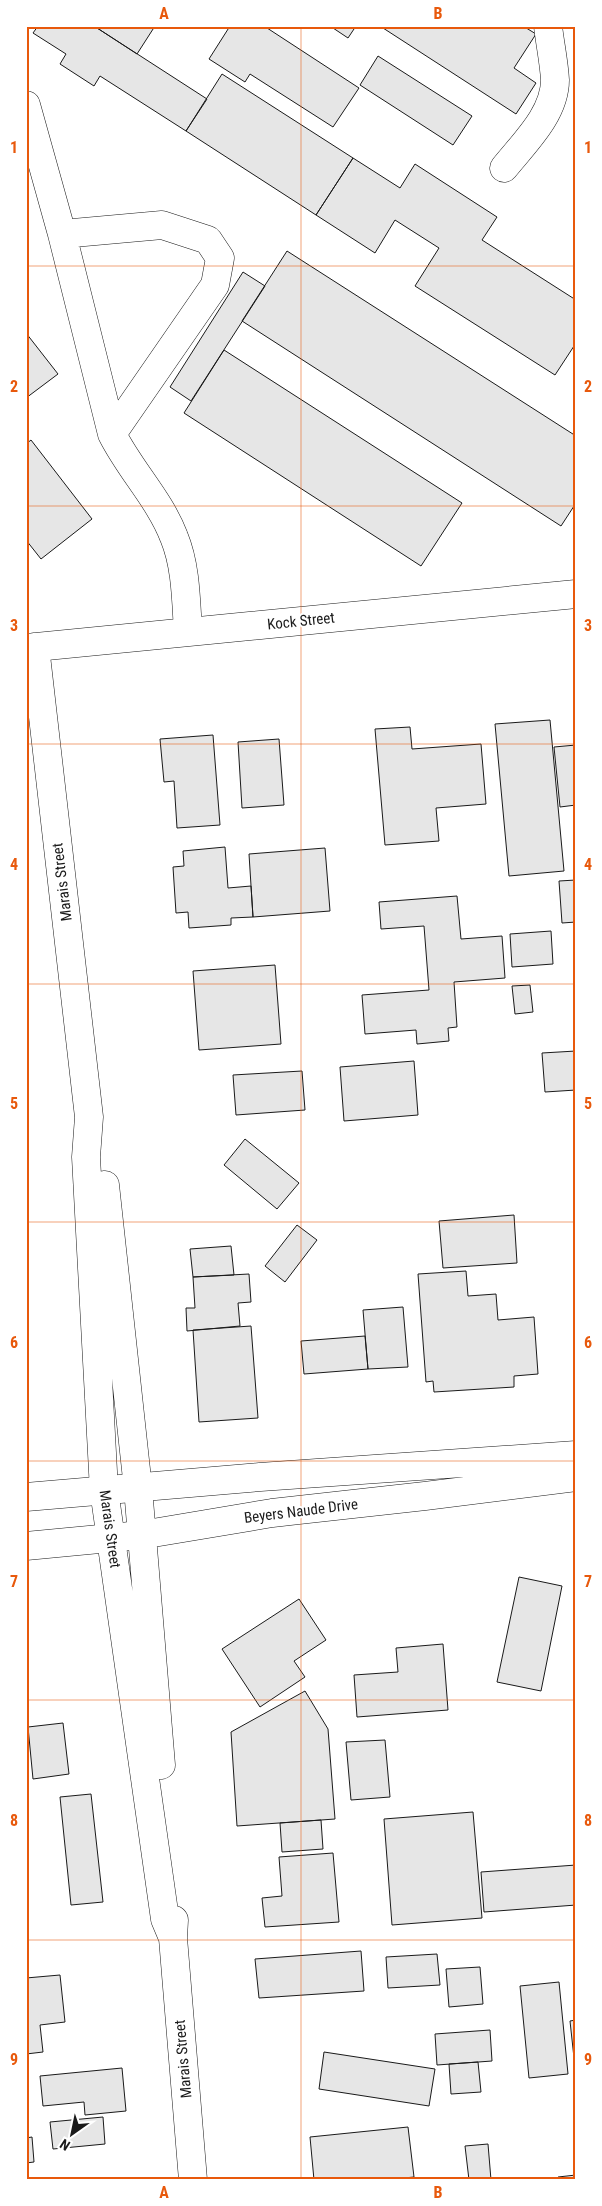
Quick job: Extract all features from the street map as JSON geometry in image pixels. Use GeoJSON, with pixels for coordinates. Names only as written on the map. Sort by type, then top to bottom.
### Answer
{"type":"FeatureCollection","features":[{"type":"Feature","properties":{"kind":"street"},"geometry":{"type":"LineString","coordinates":[[504,168],[535,130],[550,104],[555,82],[548,26]]}},
{"type":"Feature","properties":{"kind":"street"},"geometry":{"type":"LineString","coordinates":[[26,105],[62,234],[112,434],[123,456],[160,510],[174,536],[182,563],[188,632]]}},
{"type":"Feature","properties":{"kind":"street"},"geometry":{"type":"LineString","coordinates":[[62,234],[162,225],[208,240],[220,258],[215,285],[112,434]]}},
{"type":"Feature","properties":{"kind":"street","name":"Kock Street"},"geometry":{"type":"LineString","coordinates":[[31,647],[576,594]]}},
{"type":"Feature","properties":{"kind":"street","name":"Marais Street"},"geometry":{"type":"LineString","coordinates":[[31,647],[89,1117],[102,1158],[138,1488],[174,1917],[173,1938],[193,2180]]}},
{"type":"Feature","properties":{"kind":"street","name":"Marais Street"},"geometry":{"type":"LineString","coordinates":[[89,1117],[86,1157],[104,1490],[165,1919],[173,1938]]}},
{"type":"Feature","properties":{"kind":"street"},"geometry":{"type":"LineString","coordinates":[[26,1497],[576,1455]]}},
{"type":"Feature","properties":{"kind":"street","name":"Beyers Naude Drive"},"geometry":{"type":"LineString","coordinates":[[26,1546],[141,1535],[272,1513],[425,1496],[576,1476]]}},
{"type":"Feature","properties":{"kind":"building"},"geometry":{"type":"Polygon","coordinates":[[[38,26],[94,26],[207,99],[186,131],[100,76],[94,86],[60,64],[66,54],[33,33],[38,26]]]}},
{"type":"Feature","properties":{"kind":"building"},"geometry":{"type":"Polygon","coordinates":[[[94,26],[155,26],[137,54],[94,26]]]}},
{"type":"Feature","properties":{"kind":"building"},"geometry":{"type":"Polygon","coordinates":[[[230,26],[264,26],[359,88],[333,127],[250,74],[245,82],[209,59],[230,26]]]}},
{"type":"Feature","properties":{"kind":"building"},"geometry":{"type":"Polygon","coordinates":[[[330,26],[356,26],[348,38],[330,26]]]}},
{"type":"Feature","properties":{"kind":"building"},"geometry":{"type":"Polygon","coordinates":[[[384,26],[523,26],[536,34],[514,68],[536,83],[516,114],[383,28],[384,26]]]}},
{"type":"Feature","properties":{"kind":"building"},"geometry":{"type":"Polygon","coordinates":[[[378,56],[472,116],[453,145],[360,85],[378,56]]]}},
{"type":"Feature","properties":{"kind":"building"},"geometry":{"type":"Polygon","coordinates":[[[222,74],[353,158],[316,215],[186,131],[222,74]]]}},
{"type":"Feature","properties":{"kind":"building"},"geometry":{"type":"Polygon","coordinates":[[[353,158],[400,188],[415,164],[497,217],[482,240],[576,300],[576,343],[555,375],[415,286],[439,248],[395,220],[375,253],[316,215],[353,158]]]}},
{"type":"Feature","properties":{"kind":"building"},"geometry":{"type":"Polygon","coordinates":[[[287,251],[576,436],[576,503],[561,526],[242,321],[287,251]]]}},
{"type":"Feature","properties":{"kind":"building"},"geometry":{"type":"Polygon","coordinates":[[[243,272],[265,286],[191,401],[170,387],[243,272]]]}},
{"type":"Feature","properties":{"kind":"building"},"geometry":{"type":"Polygon","coordinates":[[[26,333],[58,374],[26,398],[26,333]]]}},
{"type":"Feature","properties":{"kind":"building"},"geometry":{"type":"Polygon","coordinates":[[[224,350],[462,503],[421,566],[184,413],[224,350]]]}},
{"type":"Feature","properties":{"kind":"building"},"geometry":{"type":"Polygon","coordinates":[[[31,440],[92,519],[41,559],[26,540],[26,444],[31,440]]]}},
{"type":"Feature","properties":{"kind":"building"},"geometry":{"type":"Polygon","coordinates":[[[550,720],[564,871],[509,876],[495,724],[550,720]]]}},
{"type":"Feature","properties":{"kind":"building"},"geometry":{"type":"Polygon","coordinates":[[[410,727],[412,749],[481,744],[486,804],[436,808],[439,841],[385,845],[375,729],[410,727]]]}},
{"type":"Feature","properties":{"kind":"building"},"geometry":{"type":"Polygon","coordinates":[[[213,735],[220,825],[177,828],[174,781],[164,782],[160,739],[213,735]]]}},
{"type":"Feature","properties":{"kind":"building"},"geometry":{"type":"Polygon","coordinates":[[[279,739],[284,805],[242,808],[238,742],[279,739]]]}},
{"type":"Feature","properties":{"kind":"building"},"geometry":{"type":"Polygon","coordinates":[[[576,745],[576,805],[560,807],[554,747],[576,745]]]}},
{"type":"Feature","properties":{"kind":"building"},"geometry":{"type":"Polygon","coordinates":[[[225,847],[228,888],[251,886],[253,917],[231,918],[231,925],[189,928],[188,912],[176,913],[173,867],[184,866],[183,851],[225,847]]]}},
{"type":"Feature","properties":{"kind":"building"},"geometry":{"type":"Polygon","coordinates":[[[325,848],[330,911],[253,917],[249,854],[325,848]]]}},
{"type":"Feature","properties":{"kind":"building"},"geometry":{"type":"Polygon","coordinates":[[[576,880],[576,922],[562,923],[559,881],[576,880]]]}},
{"type":"Feature","properties":{"kind":"building"},"geometry":{"type":"Polygon","coordinates":[[[457,896],[461,939],[502,936],[505,978],[454,982],[457,1027],[448,1028],[449,1041],[417,1044],[416,1030],[365,1034],[362,995],[429,990],[424,926],[381,929],[379,902],[457,896]]]}},
{"type":"Feature","properties":{"kind":"building"},"geometry":{"type":"Polygon","coordinates":[[[551,931],[553,964],[512,967],[510,934],[551,931]]]}},
{"type":"Feature","properties":{"kind":"building"},"geometry":{"type":"Polygon","coordinates":[[[275,965],[281,1044],[199,1050],[193,971],[275,965]]]}},
{"type":"Feature","properties":{"kind":"building"},"geometry":{"type":"Polygon","coordinates":[[[530,985],[533,1012],[515,1014],[512,986],[530,985]]]}},
{"type":"Feature","properties":{"kind":"building"},"geometry":{"type":"Polygon","coordinates":[[[576,1051],[576,1090],[545,1092],[542,1053],[576,1051]]]}},
{"type":"Feature","properties":{"kind":"building"},"geometry":{"type":"Polygon","coordinates":[[[414,1061],[418,1115],[344,1121],[340,1067],[414,1061]]]}},
{"type":"Feature","properties":{"kind":"building"},"geometry":{"type":"Polygon","coordinates":[[[302,1071],[305,1110],[236,1115],[233,1075],[302,1071]]]}},
{"type":"Feature","properties":{"kind":"building"},"geometry":{"type":"Polygon","coordinates":[[[245,1139],[299,1183],[277,1209],[224,1165],[245,1139]]]}},
{"type":"Feature","properties":{"kind":"building"},"geometry":{"type":"Polygon","coordinates":[[[514,1215],[517,1263],[443,1268],[439,1221],[514,1215]]]}},
{"type":"Feature","properties":{"kind":"building"},"geometry":{"type":"Polygon","coordinates":[[[297,1225],[317,1240],[285,1282],[265,1266],[297,1225]]]}},
{"type":"Feature","properties":{"kind":"building"},"geometry":{"type":"Polygon","coordinates":[[[231,1246],[234,1275],[193,1277],[190,1249],[231,1246]]]}},
{"type":"Feature","properties":{"kind":"building"},"geometry":{"type":"Polygon","coordinates":[[[466,1271],[468,1296],[496,1294],[498,1320],[534,1317],[538,1374],[514,1376],[514,1387],[434,1392],[433,1381],[426,1382],[418,1274],[466,1271]]]}},
{"type":"Feature","properties":{"kind":"building"},"geometry":{"type":"Polygon","coordinates":[[[249,1274],[251,1302],[238,1303],[240,1326],[187,1331],[186,1308],[195,1308],[193,1277],[249,1274]]]}},
{"type":"Feature","properties":{"kind":"building"},"geometry":{"type":"Polygon","coordinates":[[[403,1307],[408,1367],[368,1369],[363,1310],[403,1307]]]}},
{"type":"Feature","properties":{"kind":"building"},"geometry":{"type":"Polygon","coordinates":[[[251,1326],[258,1418],[199,1422],[193,1330],[251,1326]]]}},
{"type":"Feature","properties":{"kind":"building"},"geometry":{"type":"Polygon","coordinates":[[[365,1336],[368,1369],[304,1374],[301,1341],[365,1336]]]}},
{"type":"Feature","properties":{"kind":"building"},"geometry":{"type":"Polygon","coordinates":[[[519,1577],[562,1586],[541,1691],[497,1682],[519,1577]]]}},
{"type":"Feature","properties":{"kind":"building"},"geometry":{"type":"Polygon","coordinates":[[[299,1599],[326,1640],[294,1661],[305,1677],[260,1707],[222,1649],[299,1599]]]}},
{"type":"Feature","properties":{"kind":"building"},"geometry":{"type":"Polygon","coordinates":[[[443,1644],[448,1710],[357,1717],[354,1675],[398,1672],[396,1648],[443,1644]]]}},
{"type":"Feature","properties":{"kind":"building"},"geometry":{"type":"Polygon","coordinates":[[[305,1691],[328,1729],[335,1819],[237,1826],[231,1732],[305,1691]]]}},
{"type":"Feature","properties":{"kind":"building"},"geometry":{"type":"Polygon","coordinates":[[[63,1723],[69,1774],[33,1779],[28,1727],[63,1723]]]}},
{"type":"Feature","properties":{"kind":"building"},"geometry":{"type":"Polygon","coordinates":[[[385,1740],[390,1797],[351,1800],[346,1742],[385,1740]]]}},
{"type":"Feature","properties":{"kind":"building"},"geometry":{"type":"Polygon","coordinates":[[[91,1794],[103,1902],[71,1905],[60,1797],[91,1794]]]}},
{"type":"Feature","properties":{"kind":"building"},"geometry":{"type":"Polygon","coordinates":[[[473,1812],[482,1918],[392,1925],[384,1819],[473,1812]]]}},
{"type":"Feature","properties":{"kind":"building"},"geometry":{"type":"Polygon","coordinates":[[[321,1820],[323,1849],[282,1852],[280,1823],[321,1820]]]}},
{"type":"Feature","properties":{"kind":"building"},"geometry":{"type":"Polygon","coordinates":[[[333,1853],[339,1922],[265,1927],[262,1898],[282,1896],[279,1857],[333,1853]]]}},
{"type":"Feature","properties":{"kind":"building"},"geometry":{"type":"Polygon","coordinates":[[[576,1865],[576,1905],[484,1912],[481,1872],[576,1865]]]}},
{"type":"Feature","properties":{"kind":"building"},"geometry":{"type":"Polygon","coordinates":[[[361,1951],[364,1991],[259,1998],[255,1959],[361,1951]]]}},
{"type":"Feature","properties":{"kind":"building"},"geometry":{"type":"Polygon","coordinates":[[[437,1954],[440,1985],[388,1988],[386,1957],[437,1954]]]}},
{"type":"Feature","properties":{"kind":"building"},"geometry":{"type":"Polygon","coordinates":[[[480,1967],[483,2004],[449,2007],[446,1969],[480,1967]]]}},
{"type":"Feature","properties":{"kind":"building"},"geometry":{"type":"Polygon","coordinates":[[[60,1975],[65,2022],[40,2025],[43,2052],[26,2054],[26,1978],[60,1975]]]}},
{"type":"Feature","properties":{"kind":"building"},"geometry":{"type":"Polygon","coordinates":[[[559,1982],[568,2074],[529,2078],[520,1986],[559,1982]]]}},
{"type":"Feature","properties":{"kind":"building"},"geometry":{"type":"Polygon","coordinates":[[[576,2020],[576,2058],[574,2058],[570,2021],[576,2020]]]}},
{"type":"Feature","properties":{"kind":"building"},"geometry":{"type":"Polygon","coordinates":[[[490,2030],[492,2061],[437,2065],[435,2034],[490,2030]]]}},
{"type":"Feature","properties":{"kind":"building"},"geometry":{"type":"Polygon","coordinates":[[[324,2052],[435,2069],[429,2106],[319,2089],[324,2052]]]}},
{"type":"Feature","properties":{"kind":"building"},"geometry":{"type":"Polygon","coordinates":[[[478,2062],[481,2092],[451,2094],[449,2064],[478,2062]]]}},
{"type":"Feature","properties":{"kind":"building"},"geometry":{"type":"Polygon","coordinates":[[[122,2068],[126,2111],[85,2115],[84,2102],[43,2106],[40,2076],[122,2068]]]}},
{"type":"Feature","properties":{"kind":"building"},"geometry":{"type":"Polygon","coordinates":[[[103,2117],[105,2144],[53,2149],[50,2122],[103,2117]]]}},
{"type":"Feature","properties":{"kind":"building"},"geometry":{"type":"Polygon","coordinates":[[[408,2127],[414,2177],[384,2180],[314,2180],[310,2137],[408,2127]]]}},
{"type":"Feature","properties":{"kind":"building"},"geometry":{"type":"Polygon","coordinates":[[[32,2137],[34,2162],[26,2163],[26,2138],[32,2137]]]}},
{"type":"Feature","properties":{"kind":"building"},"geometry":{"type":"Polygon","coordinates":[[[488,2144],[491,2180],[469,2180],[465,2146],[488,2144]]]}},
{"type":"Feature","properties":{"kind":"building"},"geometry":{"type":"Polygon","coordinates":[[[576,2175],[576,2180],[558,2180],[558,2177],[576,2175]]]}}]}
